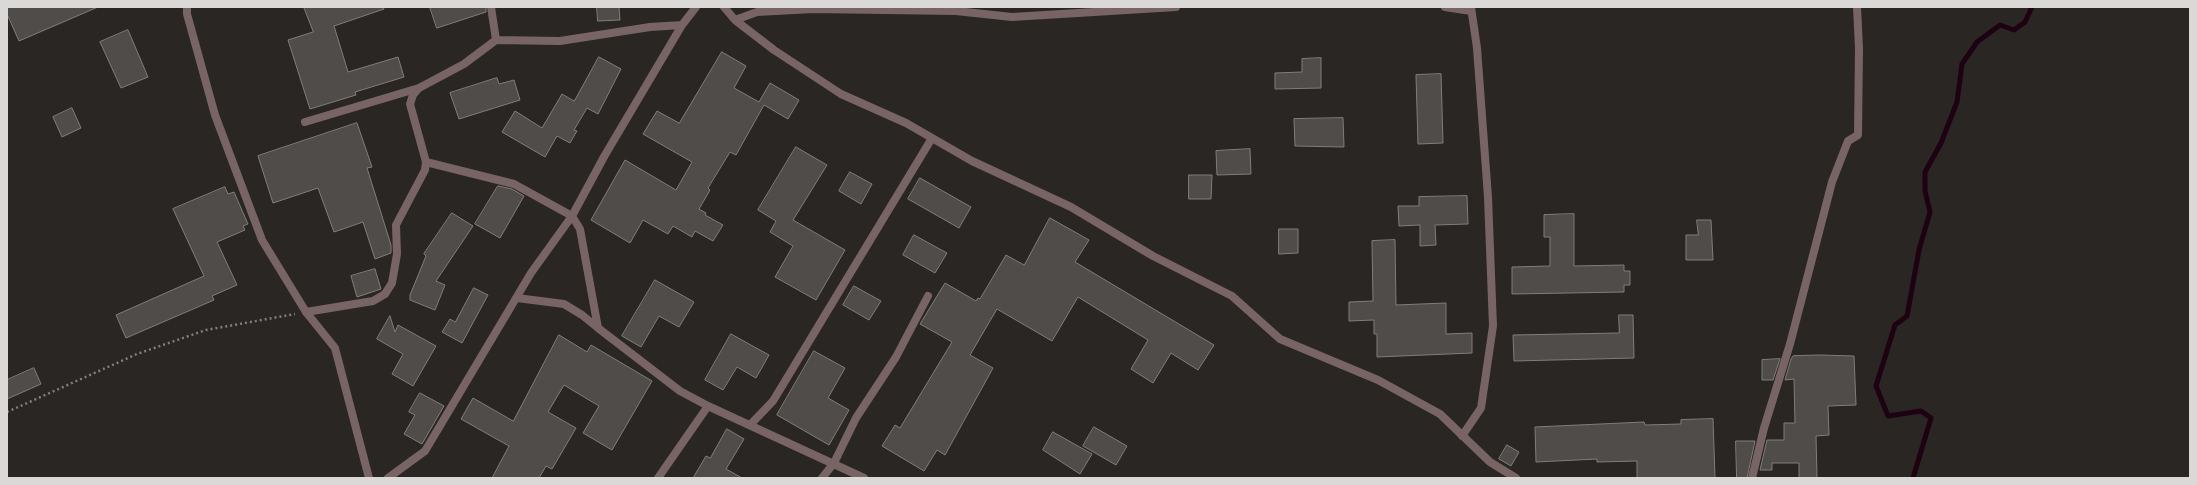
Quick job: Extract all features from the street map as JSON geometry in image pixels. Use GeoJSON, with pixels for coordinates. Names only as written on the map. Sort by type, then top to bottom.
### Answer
{"type":"FeatureCollection","features":[{"type":"Feature","properties":{"kind":"street"},"geometry":{"type":"LineString","coordinates":[[187,7],[187,14],[215,115],[262,240],[306,312],[335,348],[369,478]]}},
{"type":"Feature","properties":{"kind":"street"},"geometry":{"type":"LineString","coordinates":[[491,7],[496,40]]}},
{"type":"Feature","properties":{"kind":"street"},"geometry":{"type":"LineString","coordinates":[[388,478],[425,450],[532,272],[572,216],[605,155],[682,25],[696,7]]}},
{"type":"Feature","properties":{"kind":"street"},"geometry":{"type":"LineString","coordinates":[[724,7],[735,20],[774,50],[842,94],[906,123],[972,161],[1071,206],[1153,256],[1232,296],[1280,339],[1378,380],[1440,414],[1490,462],[1516,478]]}},
{"type":"Feature","properties":{"kind":"street"},"geometry":{"type":"LineString","coordinates":[[735,20],[757,12],[813,10],[956,11],[1012,17],[1176,7]]}},
{"type":"Feature","properties":{"kind":"street"},"geometry":{"type":"LineString","coordinates":[[1445,7],[1471,9],[1477,48],[1488,197],[1493,326],[1481,408],[1462,436]]}},
{"type":"Feature","properties":{"kind":"street"},"geometry":{"type":"LineString","coordinates":[[1752,478],[1764,428],[1790,344],[1832,182],[1848,141],[1858,135],[1859,48],[1857,7]]}},
{"type":"Feature","properties":{"kind":"street"},"geometry":{"type":"LineString","coordinates":[[305,122],[419,88],[464,64],[496,40],[560,41],[650,27],[682,25]]}},
{"type":"Feature","properties":{"kind":"street"},"geometry":{"type":"LineString","coordinates":[[306,312],[373,301],[385,294],[392,283],[397,254],[396,225],[425,170],[426,162],[410,104],[413,95],[419,88]]}},
{"type":"Feature","properties":{"kind":"street"},"geometry":{"type":"LineString","coordinates":[[750,425],[778,394],[932,138]]}},
{"type":"Feature","properties":{"kind":"street"},"geometry":{"type":"LineString","coordinates":[[426,162],[514,184],[572,216],[580,229],[598,328]]}},
{"type":"Feature","properties":{"kind":"street"},"geometry":{"type":"LineString","coordinates":[[822,478],[834,463],[856,418],[896,357],[928,296]]}},
{"type":"Feature","properties":{"kind":"street"},"geometry":{"type":"LineString","coordinates":[[516,298],[564,304],[582,315],[680,391],[708,406],[864,478]]}},
{"type":"Feature","properties":{"kind":"street"},"geometry":{"type":"LineString","coordinates":[[658,478],[708,406]]}},
{"type":"Feature","properties":{"kind":"path"},"geometry":{"type":"LineString","coordinates":[[7,412],[137,354],[199,332],[306,312]]}},
{"type":"Feature","properties":{"kind":"building"},"geometry":{"type":"Polygon","coordinates":[[[7,7],[98,7],[19,41],[7,14],[7,7]]]}},
{"type":"Feature","properties":{"kind":"building"},"geometry":{"type":"Polygon","coordinates":[[[304,7],[383,7],[384,9],[334,26],[348,72],[398,57],[404,77],[355,92],[356,95],[310,109],[288,40],[313,32],[304,7]]]}},
{"type":"Feature","properties":{"kind":"building"},"geometry":{"type":"Polygon","coordinates":[[[430,7],[486,7],[486,12],[437,28],[430,7]]]}},
{"type":"Feature","properties":{"kind":"building"},"geometry":{"type":"Polygon","coordinates":[[[597,7],[619,7],[620,20],[598,21],[597,7]]]}},
{"type":"Feature","properties":{"kind":"building"},"geometry":{"type":"Polygon","coordinates":[[[128,30],[148,77],[121,88],[100,42],[128,30]]]}},
{"type":"Feature","properties":{"kind":"building"},"geometry":{"type":"Polygon","coordinates":[[[722,52],[746,66],[734,88],[759,102],[770,83],[799,100],[788,119],[764,105],[736,155],[730,152],[708,188],[710,190],[699,209],[706,213],[705,215],[723,225],[713,241],[695,231],[692,237],[673,226],[668,234],[643,220],[630,243],[591,220],[625,160],[676,190],[692,162],[643,134],[657,111],[679,123],[722,52]]]}},
{"type":"Feature","properties":{"kind":"building"},"geometry":{"type":"Polygon","coordinates":[[[599,57],[621,69],[598,114],[587,108],[574,130],[577,131],[570,143],[557,136],[545,157],[502,132],[515,111],[542,128],[562,94],[574,101],[599,57]]]}},
{"type":"Feature","properties":{"kind":"building"},"geometry":{"type":"Polygon","coordinates":[[[1321,58],[1321,88],[1275,89],[1275,73],[1302,72],[1302,59],[1321,58]]]}},
{"type":"Feature","properties":{"kind":"building"},"geometry":{"type":"Polygon","coordinates":[[[1441,74],[1443,143],[1418,144],[1416,75],[1441,74]]]}},
{"type":"Feature","properties":{"kind":"building"},"geometry":{"type":"Polygon","coordinates":[[[497,78],[499,84],[514,80],[520,100],[459,119],[450,93],[497,78]]]}},
{"type":"Feature","properties":{"kind":"building"},"geometry":{"type":"Polygon","coordinates":[[[72,108],[81,128],[62,137],[53,117],[72,108]]]}},
{"type":"Feature","properties":{"kind":"building"},"geometry":{"type":"Polygon","coordinates":[[[1343,118],[1344,147],[1295,146],[1294,119],[1343,118]]]}},
{"type":"Feature","properties":{"kind":"building"},"geometry":{"type":"Polygon","coordinates":[[[357,123],[372,167],[367,168],[391,245],[391,253],[375,259],[363,222],[334,232],[318,188],[273,203],[258,156],[357,123]]]}},
{"type":"Feature","properties":{"kind":"building"},"geometry":{"type":"Polygon","coordinates":[[[796,147],[827,165],[793,220],[845,250],[816,300],[775,277],[793,246],[770,232],[776,221],[758,210],[796,147]]]}},
{"type":"Feature","properties":{"kind":"building"},"geometry":{"type":"Polygon","coordinates":[[[1250,149],[1251,174],[1217,175],[1216,151],[1250,149]]]}},
{"type":"Feature","properties":{"kind":"building"},"geometry":{"type":"Polygon","coordinates":[[[850,172],[872,184],[861,204],[839,191],[850,172]]]}},
{"type":"Feature","properties":{"kind":"building"},"geometry":{"type":"Polygon","coordinates":[[[1189,175],[1212,175],[1211,199],[1189,199],[1189,175]]]}},
{"type":"Feature","properties":{"kind":"building"},"geometry":{"type":"Polygon","coordinates":[[[920,178],[971,207],[959,228],[908,199],[920,178]]]}},
{"type":"Feature","properties":{"kind":"building"},"geometry":{"type":"Polygon","coordinates":[[[498,186],[512,189],[524,196],[500,238],[475,224],[498,186]]]}},
{"type":"Feature","properties":{"kind":"building"},"geometry":{"type":"Polygon","coordinates":[[[225,187],[228,194],[234,192],[248,224],[243,226],[245,230],[217,242],[237,285],[212,296],[214,300],[126,338],[116,315],[204,276],[173,209],[225,187]]]}},
{"type":"Feature","properties":{"kind":"building"},"geometry":{"type":"Polygon","coordinates":[[[1467,196],[1468,224],[1435,225],[1436,245],[1420,246],[1420,225],[1399,226],[1398,206],[1419,206],[1419,197],[1467,196]]]}},
{"type":"Feature","properties":{"kind":"building"},"geometry":{"type":"Polygon","coordinates":[[[452,213],[473,226],[436,281],[445,285],[435,310],[410,300],[410,295],[426,256],[424,254],[452,213]]]}},
{"type":"Feature","properties":{"kind":"building"},"geometry":{"type":"Polygon","coordinates":[[[1574,214],[1574,266],[1624,265],[1624,271],[1630,271],[1630,285],[1624,285],[1624,292],[1512,294],[1512,267],[1550,266],[1550,237],[1544,237],[1544,215],[1574,214]]]}},
{"type":"Feature","properties":{"kind":"building"},"geometry":{"type":"Polygon","coordinates":[[[1050,218],[1089,240],[1075,262],[1214,345],[1198,370],[1171,353],[1153,383],[1131,369],[1148,340],[1078,297],[1052,341],[997,309],[970,355],[993,368],[945,455],[937,450],[924,471],[882,446],[895,425],[900,428],[952,342],[920,324],[945,283],[976,301],[978,298],[980,299],[1006,255],[1024,265],[1050,218]]]}},
{"type":"Feature","properties":{"kind":"building"},"geometry":{"type":"Polygon","coordinates":[[[1697,220],[1711,220],[1713,260],[1686,260],[1686,235],[1698,235],[1697,220]]]}},
{"type":"Feature","properties":{"kind":"building"},"geometry":{"type":"Polygon","coordinates":[[[1279,229],[1298,229],[1298,253],[1279,254],[1279,229]]]}},
{"type":"Feature","properties":{"kind":"building"},"geometry":{"type":"Polygon","coordinates":[[[914,235],[947,253],[935,273],[903,255],[914,235]]]}},
{"type":"Feature","properties":{"kind":"building"},"geometry":{"type":"Polygon","coordinates":[[[1395,240],[1396,305],[1446,303],[1446,334],[1472,333],[1472,353],[1377,357],[1377,334],[1374,334],[1374,320],[1349,321],[1349,302],[1373,301],[1372,241],[1395,240]]]}},
{"type":"Feature","properties":{"kind":"building"},"geometry":{"type":"Polygon","coordinates":[[[375,269],[381,289],[357,297],[351,276],[375,269]]]}},
{"type":"Feature","properties":{"kind":"building"},"geometry":{"type":"Polygon","coordinates":[[[655,280],[694,302],[679,327],[659,316],[641,347],[622,336],[655,280]]]}},
{"type":"Feature","properties":{"kind":"building"},"geometry":{"type":"Polygon","coordinates":[[[854,286],[881,301],[869,320],[843,305],[854,286]]]}},
{"type":"Feature","properties":{"kind":"building"},"geometry":{"type":"Polygon","coordinates":[[[474,288],[488,295],[462,343],[442,332],[450,319],[455,322],[474,288]]]}},
{"type":"Feature","properties":{"kind":"building"},"geometry":{"type":"Polygon","coordinates":[[[1619,315],[1633,315],[1634,358],[1514,361],[1513,335],[1619,333],[1619,315]]]}},
{"type":"Feature","properties":{"kind":"building"},"geometry":{"type":"Polygon","coordinates":[[[390,316],[395,332],[398,325],[436,346],[413,386],[392,374],[403,354],[377,339],[390,316]]]}},
{"type":"Feature","properties":{"kind":"building"},"geometry":{"type":"Polygon","coordinates":[[[731,334],[769,355],[756,378],[737,367],[723,390],[705,380],[731,334]]]}},
{"type":"Feature","properties":{"kind":"building"},"geometry":{"type":"Polygon","coordinates":[[[559,335],[587,352],[591,345],[652,381],[612,450],[583,433],[599,406],[564,385],[548,412],[576,428],[552,469],[546,466],[539,478],[492,478],[509,446],[461,419],[473,398],[513,421],[559,335]]]}},
{"type":"Feature","properties":{"kind":"building"},"geometry":{"type":"Polygon","coordinates":[[[814,351],[845,368],[828,398],[849,410],[829,445],[777,415],[814,351]]]}},
{"type":"Feature","properties":{"kind":"building"},"geometry":{"type":"Polygon","coordinates":[[[1793,356],[1854,356],[1856,405],[1828,406],[1829,435],[1816,436],[1817,478],[1799,478],[1799,463],[1772,463],[1772,470],[1760,470],[1767,440],[1784,440],[1784,423],[1795,423],[1794,379],[1785,380],[1791,359],[1793,356]]]}},
{"type":"Feature","properties":{"kind":"building"},"geometry":{"type":"Polygon","coordinates":[[[1780,359],[1773,380],[1762,380],[1762,360],[1780,359]]]}},
{"type":"Feature","properties":{"kind":"building"},"geometry":{"type":"Polygon","coordinates":[[[34,368],[41,384],[7,399],[7,380],[34,368]]]}},
{"type":"Feature","properties":{"kind":"building"},"geometry":{"type":"Polygon","coordinates":[[[420,393],[444,406],[422,444],[404,434],[415,415],[409,412],[420,393]]]}},
{"type":"Feature","properties":{"kind":"building"},"geometry":{"type":"Polygon","coordinates":[[[1713,419],[1715,478],[1637,478],[1637,461],[1597,462],[1597,459],[1536,462],[1535,427],[1644,422],[1645,425],[1681,424],[1681,420],[1713,419]]]}},
{"type":"Feature","properties":{"kind":"building"},"geometry":{"type":"Polygon","coordinates":[[[1094,427],[1127,446],[1116,465],[1083,446],[1094,427]]]}},
{"type":"Feature","properties":{"kind":"building"},"geometry":{"type":"Polygon","coordinates":[[[727,429],[744,439],[726,469],[742,478],[693,478],[706,456],[710,458],[727,429]]]}},
{"type":"Feature","properties":{"kind":"building"},"geometry":{"type":"Polygon","coordinates":[[[1053,432],[1092,454],[1080,474],[1043,450],[1053,432]]]}},
{"type":"Feature","properties":{"kind":"building"},"geometry":{"type":"Polygon","coordinates":[[[1736,441],[1755,441],[1747,478],[1737,478],[1736,441]]]}},
{"type":"Feature","properties":{"kind":"building"},"geometry":{"type":"Polygon","coordinates":[[[1507,445],[1519,452],[1511,466],[1499,459],[1507,445]]]}},
{"type":"Feature","properties":{"kind":"waterway"},"geometry":{"type":"LineString","coordinates":[[1913,478],[1931,418],[1921,411],[1888,416],[1876,386],[1895,325],[1907,316],[1919,250],[1930,212],[1925,191],[1925,172],[1941,143],[1957,102],[1962,64],[1977,42],[2000,25],[2014,30],[2025,22],[2032,7]]}}]}
